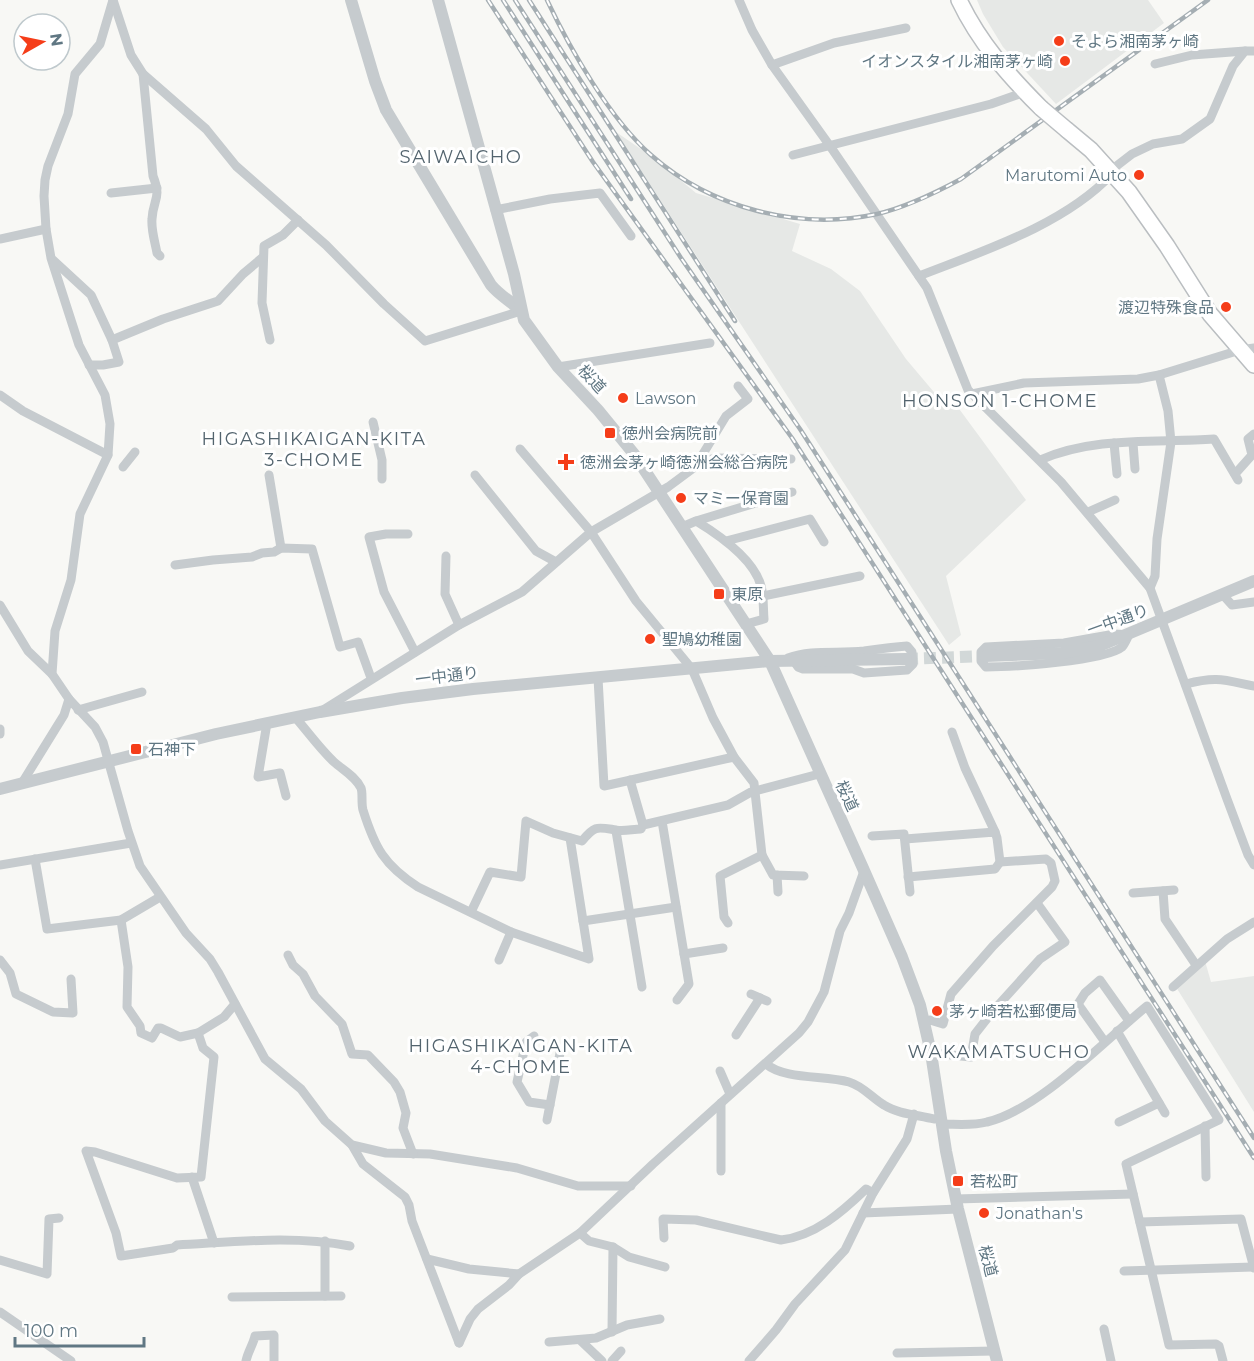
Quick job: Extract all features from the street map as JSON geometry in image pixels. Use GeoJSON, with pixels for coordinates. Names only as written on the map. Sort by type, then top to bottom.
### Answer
{"type":"FeatureCollection","features":[{"type":"Feature","properties":{"kind":"highway"},"geometry":{"type":"LineString","coordinates":[[959,0],[969,22],[993,57],[1041,108],[1090,150],[1129,192],[1210,314],[1247,349],[1254,365]]}},
{"type":"Feature","properties":{"kind":"street"},"geometry":{"type":"LineString","coordinates":[[113,0],[131,55],[143,74],[207,129],[236,166],[326,245],[384,304],[425,341],[521,311]]}},
{"type":"Feature","properties":{"kind":"street"},"geometry":{"type":"LineString","coordinates":[[52,674],[55,631],[71,580],[80,514],[108,455],[110,423],[105,395],[88,364],[71,323],[51,258],[44,196],[48,166],[68,114],[75,74],[100,44],[113,0]]}},
{"type":"Feature","properties":{"kind":"street"},"geometry":{"type":"LineString","coordinates":[[351,0],[375,81],[393,124],[491,285],[504,300],[512,302],[521,311]]}},
{"type":"Feature","properties":{"kind":"street"},"geometry":{"type":"LineString","coordinates":[[438,0],[514,274],[521,311]]}},
{"type":"Feature","properties":{"kind":"street"},"geometry":{"type":"LineString","coordinates":[[739,0],[752,30],[772,65],[927,288],[972,394],[1040,460],[1088,512],[1150,588],[1248,855],[1254,865]]}},
{"type":"Feature","properties":{"kind":"street"},"geometry":{"type":"LineString","coordinates":[[772,65],[834,43],[906,28]]}},
{"type":"Feature","properties":{"kind":"street"},"geometry":{"type":"LineString","coordinates":[[1155,64],[1192,55],[1250,51]]}},
{"type":"Feature","properties":{"kind":"street"},"geometry":{"type":"LineString","coordinates":[[919,276],[1051,221],[1132,154],[1153,144],[1182,139],[1210,119],[1233,66],[1250,51]]}},
{"type":"Feature","properties":{"kind":"street"},"geometry":{"type":"LineString","coordinates":[[143,74],[153,176],[158,197],[152,222],[157,253],[160,256]]}},
{"type":"Feature","properties":{"kind":"street"},"geometry":{"type":"LineString","coordinates":[[794,155],[991,104],[1025,92]]}},
{"type":"Feature","properties":{"kind":"street"},"geometry":{"type":"LineString","coordinates":[[111,193],[157,188]]}},
{"type":"Feature","properties":{"kind":"street"},"geometry":{"type":"LineString","coordinates":[[495,210],[550,199],[600,193],[631,236]]}},
{"type":"Feature","properties":{"kind":"street"},"geometry":{"type":"LineString","coordinates":[[270,340],[262,303],[264,246],[283,235],[298,220]]}},
{"type":"Feature","properties":{"kind":"street"},"geometry":{"type":"LineString","coordinates":[[0,239],[46,229]]}},
{"type":"Feature","properties":{"kind":"street"},"geometry":{"type":"LineString","coordinates":[[51,258],[91,295],[112,340],[119,362],[102,365],[88,364]]}},
{"type":"Feature","properties":{"kind":"street"},"geometry":{"type":"LineString","coordinates":[[112,340],[218,302],[243,274],[262,258]]}},
{"type":"Feature","properties":{"kind":"street","name":"桜道"},"geometry":{"type":"LineString","coordinates":[[521,311],[528,326],[558,367],[616,432],[659,492],[746,624],[782,660],[819,774],[913,983],[925,1022],[957,1204],[996,1356]]}},
{"type":"Feature","properties":{"kind":"street"},"geometry":{"type":"LineString","coordinates":[[558,367],[710,343]]}},
{"type":"Feature","properties":{"kind":"street"},"geometry":{"type":"LineString","coordinates":[[972,394],[1024,382],[1120,381],[1160,375],[1247,349]]}},
{"type":"Feature","properties":{"kind":"street"},"geometry":{"type":"LineString","coordinates":[[1150,588],[1155,576],[1157,539],[1171,442],[1168,411],[1160,375]]}},
{"type":"Feature","properties":{"kind":"street"},"geometry":{"type":"LineString","coordinates":[[320,712],[459,625],[522,592],[591,532],[659,492],[695,467],[726,416],[748,399],[738,386]]}},
{"type":"Feature","properties":{"kind":"street"},"geometry":{"type":"LineString","coordinates":[[0,395],[23,411],[108,455]]}},
{"type":"Feature","properties":{"kind":"street"},"geometry":{"type":"LineString","coordinates":[[373,422],[382,460],[382,478]]}},
{"type":"Feature","properties":{"kind":"street"},"geometry":{"type":"LineString","coordinates":[[1040,460],[1080,447],[1114,443],[1214,439],[1236,477],[1252,455],[1248,439],[1254,434]]}},
{"type":"Feature","properties":{"kind":"street"},"geometry":{"type":"LineString","coordinates":[[1114,443],[1117,474]]}},
{"type":"Feature","properties":{"kind":"street"},"geometry":{"type":"LineString","coordinates":[[1133,443],[1135,469]]}},
{"type":"Feature","properties":{"kind":"street"},"geometry":{"type":"LineString","coordinates":[[520,448],[591,532],[636,601],[692,669],[713,718],[734,757],[754,783],[757,791],[762,855],[773,875],[804,876]]}},
{"type":"Feature","properties":{"kind":"street"},"geometry":{"type":"LineString","coordinates":[[123,467],[135,452]]}},
{"type":"Feature","properties":{"kind":"street"},"geometry":{"type":"LineString","coordinates":[[699,462],[717,458],[791,459]]}},
{"type":"Feature","properties":{"kind":"street"},"geometry":{"type":"LineString","coordinates":[[269,475],[281,548]]}},
{"type":"Feature","properties":{"kind":"street"},"geometry":{"type":"LineString","coordinates":[[476,475],[536,551],[556,562]]}},
{"type":"Feature","properties":{"kind":"street"},"geometry":{"type":"LineString","coordinates":[[682,527],[792,492]]}},
{"type":"Feature","properties":{"kind":"street"},"geometry":{"type":"LineString","coordinates":[[1088,512],[1115,500]]}},
{"type":"Feature","properties":{"kind":"street"},"geometry":{"type":"LineString","coordinates":[[726,540],[810,519],[824,542]]}},
{"type":"Feature","properties":{"kind":"street"},"geometry":{"type":"LineString","coordinates":[[696,521],[726,540],[758,577],[763,596],[764,619],[746,624]]}},
{"type":"Feature","properties":{"kind":"street"},"geometry":{"type":"LineString","coordinates":[[408,534],[369,537],[384,592],[415,652]]}},
{"type":"Feature","properties":{"kind":"street"},"geometry":{"type":"LineString","coordinates":[[175,565],[252,557],[262,552],[274,552],[281,548],[312,549],[340,647],[358,642],[371,678]]}},
{"type":"Feature","properties":{"kind":"street"},"geometry":{"type":"LineString","coordinates":[[446,556],[445,594],[459,625]]}},
{"type":"Feature","properties":{"kind":"street"},"geometry":{"type":"LineString","coordinates":[[763,596],[860,576]]}},
{"type":"Feature","properties":{"kind":"street","name":"一中通り"},"geometry":{"type":"LineString","coordinates":[[986,656],[1062,653],[1099,646],[1254,581]]}},
{"type":"Feature","properties":{"kind":"street"},"geometry":{"type":"LineString","coordinates":[[1223,595],[1232,605],[1254,602]]}},
{"type":"Feature","properties":{"kind":"street"},"geometry":{"type":"LineString","coordinates":[[0,605],[23,643],[52,674],[69,699],[95,727],[110,760],[118,798],[140,866],[186,933],[210,959],[265,1059],[301,1089],[325,1121],[352,1145],[363,1164],[405,1197],[410,1205],[412,1221],[459,1343],[466,1325],[474,1314],[519,1274],[580,1233],[730,1094],[766,1064],[808,1022],[824,992],[840,931],[864,871]]}},
{"type":"Feature","properties":{"kind":"street"},"geometry":{"type":"LineString","coordinates":[[1115,634],[1129,635],[1122,647],[1082,658],[1028,666],[986,667],[981,661],[981,652],[986,647],[1064,644],[1115,634]]}},
{"type":"Feature","properties":{"kind":"street"},"geometry":{"type":"LineString","coordinates":[[907,646],[912,652],[913,664],[907,670],[864,673],[853,669],[803,669],[782,660],[802,653],[864,651],[874,648],[907,646]]}},
{"type":"Feature","properties":{"kind":"street","name":"一中通り"},"geometry":{"type":"LineString","coordinates":[[0,789],[267,723],[451,691],[782,660],[906,658]]}},
{"type":"Feature","properties":{"kind":"street"},"geometry":{"type":"LineString","coordinates":[[597,678],[604,786],[734,757]]}},
{"type":"Feature","properties":{"kind":"street"},"geometry":{"type":"LineString","coordinates":[[1186,684],[1218,678],[1254,686]]}},
{"type":"Feature","properties":{"kind":"street"},"geometry":{"type":"LineString","coordinates":[[78,710],[142,692]]}},
{"type":"Feature","properties":{"kind":"street"},"geometry":{"type":"LineString","coordinates":[[22,783],[64,715],[69,699]]}},
{"type":"Feature","properties":{"kind":"street"},"geometry":{"type":"LineString","coordinates":[[295,717],[334,762],[346,770],[362,789],[362,807],[372,837],[386,862],[418,887],[511,932],[589,959],[570,838]]}},
{"type":"Feature","properties":{"kind":"street"},"geometry":{"type":"LineString","coordinates":[[267,723],[258,777],[280,773],[286,796]]}},
{"type":"Feature","properties":{"kind":"street"},"geometry":{"type":"LineString","coordinates":[[908,876],[995,869],[1000,862],[997,838],[965,768],[952,732]]}},
{"type":"Feature","properties":{"kind":"street"},"geometry":{"type":"LineString","coordinates":[[471,912],[490,872],[521,877],[526,821],[582,841],[591,830],[603,826],[616,831],[641,829],[644,825],[728,805],[751,792],[819,774]]}},
{"type":"Feature","properties":{"kind":"street"},"geometry":{"type":"LineString","coordinates":[[630,780],[644,825]]}},
{"type":"Feature","properties":{"kind":"street"},"geometry":{"type":"LineString","coordinates":[[662,821],[689,984],[677,1000]]}},
{"type":"Feature","properties":{"kind":"street"},"geometry":{"type":"LineString","coordinates":[[616,831],[642,987]]}},
{"type":"Feature","properties":{"kind":"street"},"geometry":{"type":"LineString","coordinates":[[905,839],[994,832]]}},
{"type":"Feature","properties":{"kind":"street"},"geometry":{"type":"LineString","coordinates":[[872,836],[904,834],[910,892]]}},
{"type":"Feature","properties":{"kind":"street"},"geometry":{"type":"LineString","coordinates":[[0,865],[131,843]]}},
{"type":"Feature","properties":{"kind":"street"},"geometry":{"type":"LineString","coordinates":[[728,923],[724,917],[720,876],[762,855]]}},
{"type":"Feature","properties":{"kind":"street"},"geometry":{"type":"LineString","coordinates":[[35,859],[47,929],[121,920],[160,897]]}},
{"type":"Feature","properties":{"kind":"street"},"geometry":{"type":"LineString","coordinates":[[925,1022],[930,1020],[943,1024],[951,994],[993,946],[1052,887],[1055,881],[1051,862],[1046,859],[1000,862]]}},
{"type":"Feature","properties":{"kind":"street"},"geometry":{"type":"LineString","coordinates":[[777,875],[778,892]]}},
{"type":"Feature","properties":{"kind":"street"},"geometry":{"type":"LineString","coordinates":[[1133,893],[1174,890]]}},
{"type":"Feature","properties":{"kind":"street"},"geometry":{"type":"LineString","coordinates":[[1163,891],[1165,920],[1196,965]]}},
{"type":"Feature","properties":{"kind":"street"},"geometry":{"type":"LineString","coordinates":[[931,1053],[971,1057],[975,1034],[993,1011],[1040,959],[1065,942],[1037,903]]}},
{"type":"Feature","properties":{"kind":"street"},"geometry":{"type":"LineString","coordinates":[[583,921],[676,906]]}},
{"type":"Feature","properties":{"kind":"street"},"geometry":{"type":"LineString","coordinates":[[121,920],[128,968],[128,1006],[140,1026],[141,1033],[152,1038],[158,1028],[180,1037],[198,1033],[224,1017],[235,1004]]}},
{"type":"Feature","properties":{"kind":"street"},"geometry":{"type":"LineString","coordinates":[[1173,987],[1227,939],[1254,922]]}},
{"type":"Feature","properties":{"kind":"street"},"geometry":{"type":"LineString","coordinates":[[499,960],[511,932]]}},
{"type":"Feature","properties":{"kind":"street"},"geometry":{"type":"LineString","coordinates":[[684,954],[723,948]]}},
{"type":"Feature","properties":{"kind":"street"},"geometry":{"type":"LineString","coordinates":[[288,955],[315,996],[342,1024],[352,1054],[368,1055],[394,1082],[400,1092],[406,1113],[403,1128],[413,1154]]}},
{"type":"Feature","properties":{"kind":"street"},"geometry":{"type":"LineString","coordinates":[[0,960],[10,973],[16,994],[52,1012],[73,1013],[71,978]]}},
{"type":"Feature","properties":{"kind":"street"},"geometry":{"type":"LineString","coordinates":[[1105,1042],[1078,1004],[1085,993],[1100,980],[1129,1020]]}},
{"type":"Feature","properties":{"kind":"street"},"geometry":{"type":"LineString","coordinates":[[736,1035],[763,999],[751,994]]}},
{"type":"Feature","properties":{"kind":"street"},"geometry":{"type":"LineString","coordinates":[[766,1064],[792,1074],[852,1082],[889,1108],[941,1121],[973,1125],[999,1119],[1038,1097],[1147,1006],[1219,1120],[1126,1164],[1169,1345],[1216,1344],[1219,1346],[1222,1361]]}},
{"type":"Feature","properties":{"kind":"street"},"geometry":{"type":"LineString","coordinates":[[1117,1032],[1165,1113]]}},
{"type":"Feature","properties":{"kind":"street"},"geometry":{"type":"LineString","coordinates":[[198,1033],[203,1048],[214,1057],[201,1177],[177,1178],[86,1151],[116,1233],[121,1256],[173,1248],[177,1245],[214,1243],[292,1240],[325,1241],[350,1246]]}},
{"type":"Feature","properties":{"kind":"street"},"geometry":{"type":"LineString","coordinates":[[534,1036],[526,1042],[517,1082],[530,1102],[550,1105]]}},
{"type":"Feature","properties":{"kind":"street"},"geometry":{"type":"LineString","coordinates":[[547,1120],[560,1053]]}},
{"type":"Feature","properties":{"kind":"street"},"geometry":{"type":"LineString","coordinates":[[720,1071],[730,1094]]}},
{"type":"Feature","properties":{"kind":"street"},"geometry":{"type":"LineString","coordinates":[[721,1103],[721,1171]]}},
{"type":"Feature","properties":{"kind":"street"},"geometry":{"type":"LineString","coordinates":[[1119,1122],[1159,1103]]}},
{"type":"Feature","properties":{"kind":"street"},"geometry":{"type":"LineString","coordinates":[[749,1361],[770,1338],[795,1304],[845,1250],[873,1193],[907,1139],[914,1114]]}},
{"type":"Feature","properties":{"kind":"street"},"geometry":{"type":"LineString","coordinates":[[1205,1126],[1206,1177]]}},
{"type":"Feature","properties":{"kind":"street"},"geometry":{"type":"LineString","coordinates":[[352,1145],[386,1153],[430,1154],[517,1168],[578,1186],[632,1186]]}},
{"type":"Feature","properties":{"kind":"street"},"geometry":{"type":"LineString","coordinates":[[192,1177],[214,1243]]}},
{"type":"Feature","properties":{"kind":"street"},"geometry":{"type":"LineString","coordinates":[[664,1238],[663,1219],[685,1219],[781,1240],[791,1239],[817,1228],[836,1216],[866,1189],[873,1193]]}},
{"type":"Feature","properties":{"kind":"street"},"geometry":{"type":"LineString","coordinates":[[863,1213],[957,1204],[1133,1194]]}},
{"type":"Feature","properties":{"kind":"street"},"geometry":{"type":"LineString","coordinates":[[0,1260],[47,1274],[49,1219],[58,1218]]}},
{"type":"Feature","properties":{"kind":"street"},"geometry":{"type":"LineString","coordinates":[[1124,1271],[1254,1268],[1241,1219],[1140,1222]]}},
{"type":"Feature","properties":{"kind":"street"},"geometry":{"type":"LineString","coordinates":[[580,1233],[589,1241],[614,1247],[629,1257],[665,1266]]}},
{"type":"Feature","properties":{"kind":"street"},"geometry":{"type":"LineString","coordinates":[[325,1241],[325,1296]]}},
{"type":"Feature","properties":{"kind":"street"},"geometry":{"type":"LineString","coordinates":[[612,1332],[614,1247]]}},
{"type":"Feature","properties":{"kind":"street"},"geometry":{"type":"LineString","coordinates":[[427,1259],[478,1270],[519,1274]]}},
{"type":"Feature","properties":{"kind":"street"},"geometry":{"type":"LineString","coordinates":[[232,1297],[341,1296]]}},
{"type":"Feature","properties":{"kind":"street"},"geometry":{"type":"LineString","coordinates":[[0,1312],[71,1361]]}},
{"type":"Feature","properties":{"kind":"street"},"geometry":{"type":"LineString","coordinates":[[549,1342],[596,1338],[627,1325],[660,1319]]}},
{"type":"Feature","properties":{"kind":"street"},"geometry":{"type":"LineString","coordinates":[[1104,1329],[1111,1361]]}},
{"type":"Feature","properties":{"kind":"street"},"geometry":{"type":"LineString","coordinates":[[246,1361],[248,1350],[254,1344],[255,1335],[274,1335],[274,1361]]}},
{"type":"Feature","properties":{"kind":"street"},"geometry":{"type":"LineString","coordinates":[[580,1340],[602,1361]]}},
{"type":"Feature","properties":{"kind":"street"},"geometry":{"type":"LineString","coordinates":[[612,1361],[621,1352]]}},
{"type":"Feature","properties":{"kind":"street"},"geometry":{"type":"LineString","coordinates":[[897,1353],[996,1356]]}},
{"type":"Feature","properties":{"kind":"shaded area","name":"イオンスタイル湘南茅ヶ崎"},"geometry":{"type":"Polygon","coordinates":[[[977,0],[1148,0],[1164,23],[1056,104],[1003,47],[977,0]]]}},
{"type":"Feature","properties":{"kind":"shaded area"},"geometry":{"type":"Polygon","coordinates":[[[616,132],[651,156],[696,193],[800,224],[792,251],[831,269],[860,291],[906,359],[944,404],[957,406],[1026,500],[946,576],[961,635],[949,645],[616,132]]]}},
{"type":"Feature","properties":{"kind":"shaded area"},"geometry":{"type":"Polygon","coordinates":[[[1205,961],[1211,982],[1254,976],[1254,1112],[1176,987],[1205,961]]]}},
{"type":"Feature","properties":{"kind":"tunnel"},"geometry":{"type":"LineString","coordinates":[[906,659],[986,656]]}},
{"type":"Feature","properties":{"kind":"railway"},"geometry":{"type":"LineString","coordinates":[[488,0],[593,162],[792,438],[1254,1158]]}},
{"type":"Feature","properties":{"kind":"railway"},"geometry":{"type":"LineString","coordinates":[[503,0],[631,199]]}},
{"type":"Feature","properties":{"kind":"railway"},"geometry":{"type":"LineString","coordinates":[[515,0],[681,258],[800,429],[1254,1138]]}},
{"type":"Feature","properties":{"kind":"railway"},"geometry":{"type":"LineString","coordinates":[[529,0],[735,321]]}},
{"type":"Feature","properties":{"kind":"railway"},"geometry":{"type":"LineString","coordinates":[[547,0],[567,40],[606,103],[651,155],[701,189],[728,201],[757,211],[787,217],[817,219],[847,219],[899,208],[961,179],[1208,0]]}},
{"type":"Feature","properties":{"kind":"place","name":"そよら湘南茅ヶ崎"},"geometry":{"type":"Point","coordinates":[1059,41]}},
{"type":"Feature","properties":{"kind":"place","name":"イオンスタイル湘南茅ヶ崎"},"geometry":{"type":"Point","coordinates":[1065,61]}},
{"type":"Feature","properties":{"kind":"place","name":"Marutomi Auto"},"geometry":{"type":"Point","coordinates":[1139,175]}},
{"type":"Feature","properties":{"kind":"place","name":"渡辺特殊食品"},"geometry":{"type":"Point","coordinates":[1226,307]}},
{"type":"Feature","properties":{"kind":"place","name":"Lawson"},"geometry":{"type":"Point","coordinates":[623,398]}},
{"type":"Feature","properties":{"kind":"place","name":"徳州会病院前"},"geometry":{"type":"Point","coordinates":[610,433]}},
{"type":"Feature","properties":{"kind":"place","name":"徳洲会茅ヶ崎徳洲会総合病院"},"geometry":{"type":"Point","coordinates":[566,462]}},
{"type":"Feature","properties":{"kind":"place","name":"マミー保育園"},"geometry":{"type":"Point","coordinates":[681,498]}},
{"type":"Feature","properties":{"kind":"place","name":"東原"},"geometry":{"type":"Point","coordinates":[719,594]}},
{"type":"Feature","properties":{"kind":"place","name":"聖鳩幼稚園"},"geometry":{"type":"Point","coordinates":[650,639]}},
{"type":"Feature","properties":{"kind":"place","name":"石神下"},"geometry":{"type":"Point","coordinates":[136,749]}},
{"type":"Feature","properties":{"kind":"place","name":"茅ヶ崎若松郵便局"},"geometry":{"type":"Point","coordinates":[937,1011]}},
{"type":"Feature","properties":{"kind":"place","name":"若松町"},"geometry":{"type":"Point","coordinates":[958,1181]}},
{"type":"Feature","properties":{"kind":"place","name":"Jonathan's"},"geometry":{"type":"Point","coordinates":[984,1213]}},
{"type":"Feature","properties":{"kind":"district","name":"SAIWAICHO"},"geometry":{"type":"Point","coordinates":[461,157]}},
{"type":"Feature","properties":{"kind":"district","name":"HONSON 1-CHOME"},"geometry":{"type":"Point","coordinates":[1000,401]}},
{"type":"Feature","properties":{"kind":"district","name":"HIGASHIKAIGAN-KITA 3-CHOME"},"geometry":{"type":"Point","coordinates":[314,449]}},
{"type":"Feature","properties":{"kind":"district","name":"WAKAMATSUCHO"},"geometry":{"type":"Point","coordinates":[999,1052]}},
{"type":"Feature","properties":{"kind":"district","name":"HIGASHIKAIGAN-KITA 4-CHOME"},"geometry":{"type":"Point","coordinates":[521,1056]}}]}
